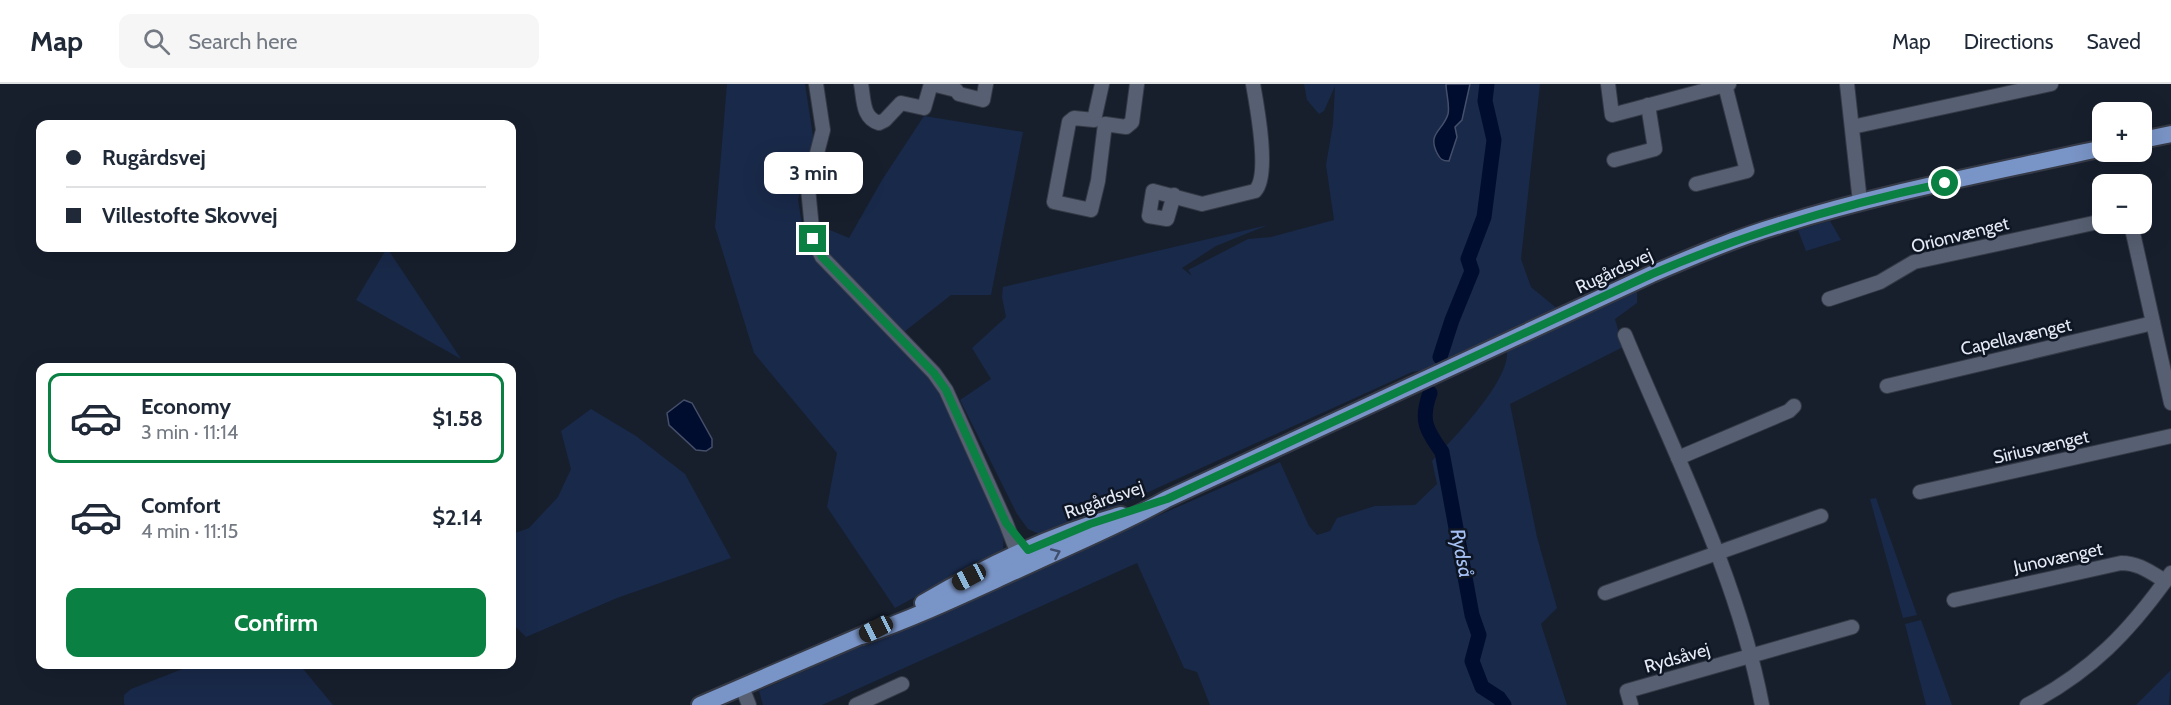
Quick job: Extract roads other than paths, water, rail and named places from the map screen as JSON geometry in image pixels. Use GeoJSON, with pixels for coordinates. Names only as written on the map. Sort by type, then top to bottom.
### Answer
{"type":"FeatureCollection","features":[{"type":"Feature","properties":{"kind":"main road"},"geometry":{"type":"LineString","coordinates":[[2152,138],[2171,134]]}},
{"type":"Feature","properties":{"kind":"main road","name":"Rugårdsvej"},"geometry":{"type":"LineString","coordinates":[[700,705],[964,594],[989,575],[1025,559],[1090,524],[1167,499],[1716,247],[1769,228],[1860,202],[2092,150]]}},
{"type":"Feature","properties":{"kind":"main road","name":"Rugårdsvej"},"geometry":{"type":"LineString","coordinates":[[862,636],[969,577],[1025,559]]}},
{"type":"Feature","properties":{"kind":"street"},"geometry":{"type":"LineString","coordinates":[[816,84],[823,130],[808,188],[813,239],[822,257],[934,373],[946,390],[1006,523],[1025,559]]}},
{"type":"Feature","properties":{"kind":"street"},"geometry":{"type":"LineString","coordinates":[[861,84],[866,114],[872,121],[879,123],[885,120],[901,103],[924,108],[932,84],[956,90],[958,94],[983,99],[986,84]]}},
{"type":"Feature","properties":{"kind":"street"},"geometry":{"type":"LineString","coordinates":[[1102,84],[1094,120],[1074,118],[1069,122],[1054,202],[1091,210],[1098,181],[1105,124],[1126,127],[1132,122],[1137,84]]}},
{"type":"Feature","properties":{"kind":"street"},"geometry":{"type":"LineString","coordinates":[[1174,195],[1202,204],[1255,191],[1260,186],[1262,168],[1258,111],[1253,84]]}},
{"type":"Feature","properties":{"kind":"street"},"geometry":{"type":"LineString","coordinates":[[1608,84],[1612,115],[1727,85],[1747,171],[1696,184]]}},
{"type":"Feature","properties":{"kind":"street"},"geometry":{"type":"LineString","coordinates":[[1847,84],[1860,202]]}},
{"type":"Feature","properties":{"kind":"street"},"geometry":{"type":"LineString","coordinates":[[1852,127],[2051,84]]}},
{"type":"Feature","properties":{"kind":"street"},"geometry":{"type":"LineString","coordinates":[[1614,160],[1656,149],[1648,105]]}},
{"type":"Feature","properties":{"kind":"street","name":"Orionvænget"},"geometry":{"type":"LineString","coordinates":[[1829,299],[1880,282],[1914,262],[2092,223]]}},
{"type":"Feature","properties":{"kind":"street"},"geometry":{"type":"LineString","coordinates":[[2133,234],[2171,403]]}},
{"type":"Feature","properties":{"kind":"street","name":"Capellavænget"},"geometry":{"type":"LineString","coordinates":[[1887,386],[2153,323]]}},
{"type":"Feature","properties":{"kind":"street"},"geometry":{"type":"LineString","coordinates":[[1625,335],[1678,458],[1734,600],[1751,656],[1762,705]]}},
{"type":"Feature","properties":{"kind":"street"},"geometry":{"type":"LineString","coordinates":[[1678,458],[1789,411],[1794,406]]}},
{"type":"Feature","properties":{"kind":"street","name":"Siriusvænget"},"geometry":{"type":"LineString","coordinates":[[1920,492],[2171,436]]}},
{"type":"Feature","properties":{"kind":"street"},"geometry":{"type":"LineString","coordinates":[[1605,593],[1821,516]]}},
{"type":"Feature","properties":{"kind":"street","name":"Junovænget"},"geometry":{"type":"LineString","coordinates":[[1954,600],[2121,563],[2131,563],[2168,577]]}},
{"type":"Feature","properties":{"kind":"street"},"geometry":{"type":"LineString","coordinates":[[2027,705],[2074,678],[2104,653],[2134,623],[2168,577]]}},
{"type":"Feature","properties":{"kind":"street","name":"Rydsåvej"},"geometry":{"type":"LineString","coordinates":[[1631,705],[1627,691],[1852,627]]}},
{"type":"Feature","properties":{"kind":"street"},"geometry":{"type":"LineString","coordinates":[[856,705],[902,684]]}},
{"type":"Feature","properties":{"kind":"street"},"geometry":{"type":"LineString","coordinates":[[742,687],[749,705]]}},
{"type":"Feature","properties":{"kind":"waterway","name":"Rydså"},"geometry":{"type":"LineString","coordinates":[[1440,357],[1472,271],[1468,259],[1484,217],[1494,140],[1485,101],[1487,84]]}},
{"type":"Feature","properties":{"kind":"waterway","name":"Rydså"},"geometry":{"type":"LineString","coordinates":[[1430,393],[1425,411],[1426,424],[1442,452],[1472,615],[1479,635],[1472,661],[1482,687],[1499,698],[1504,705]]}}]}
